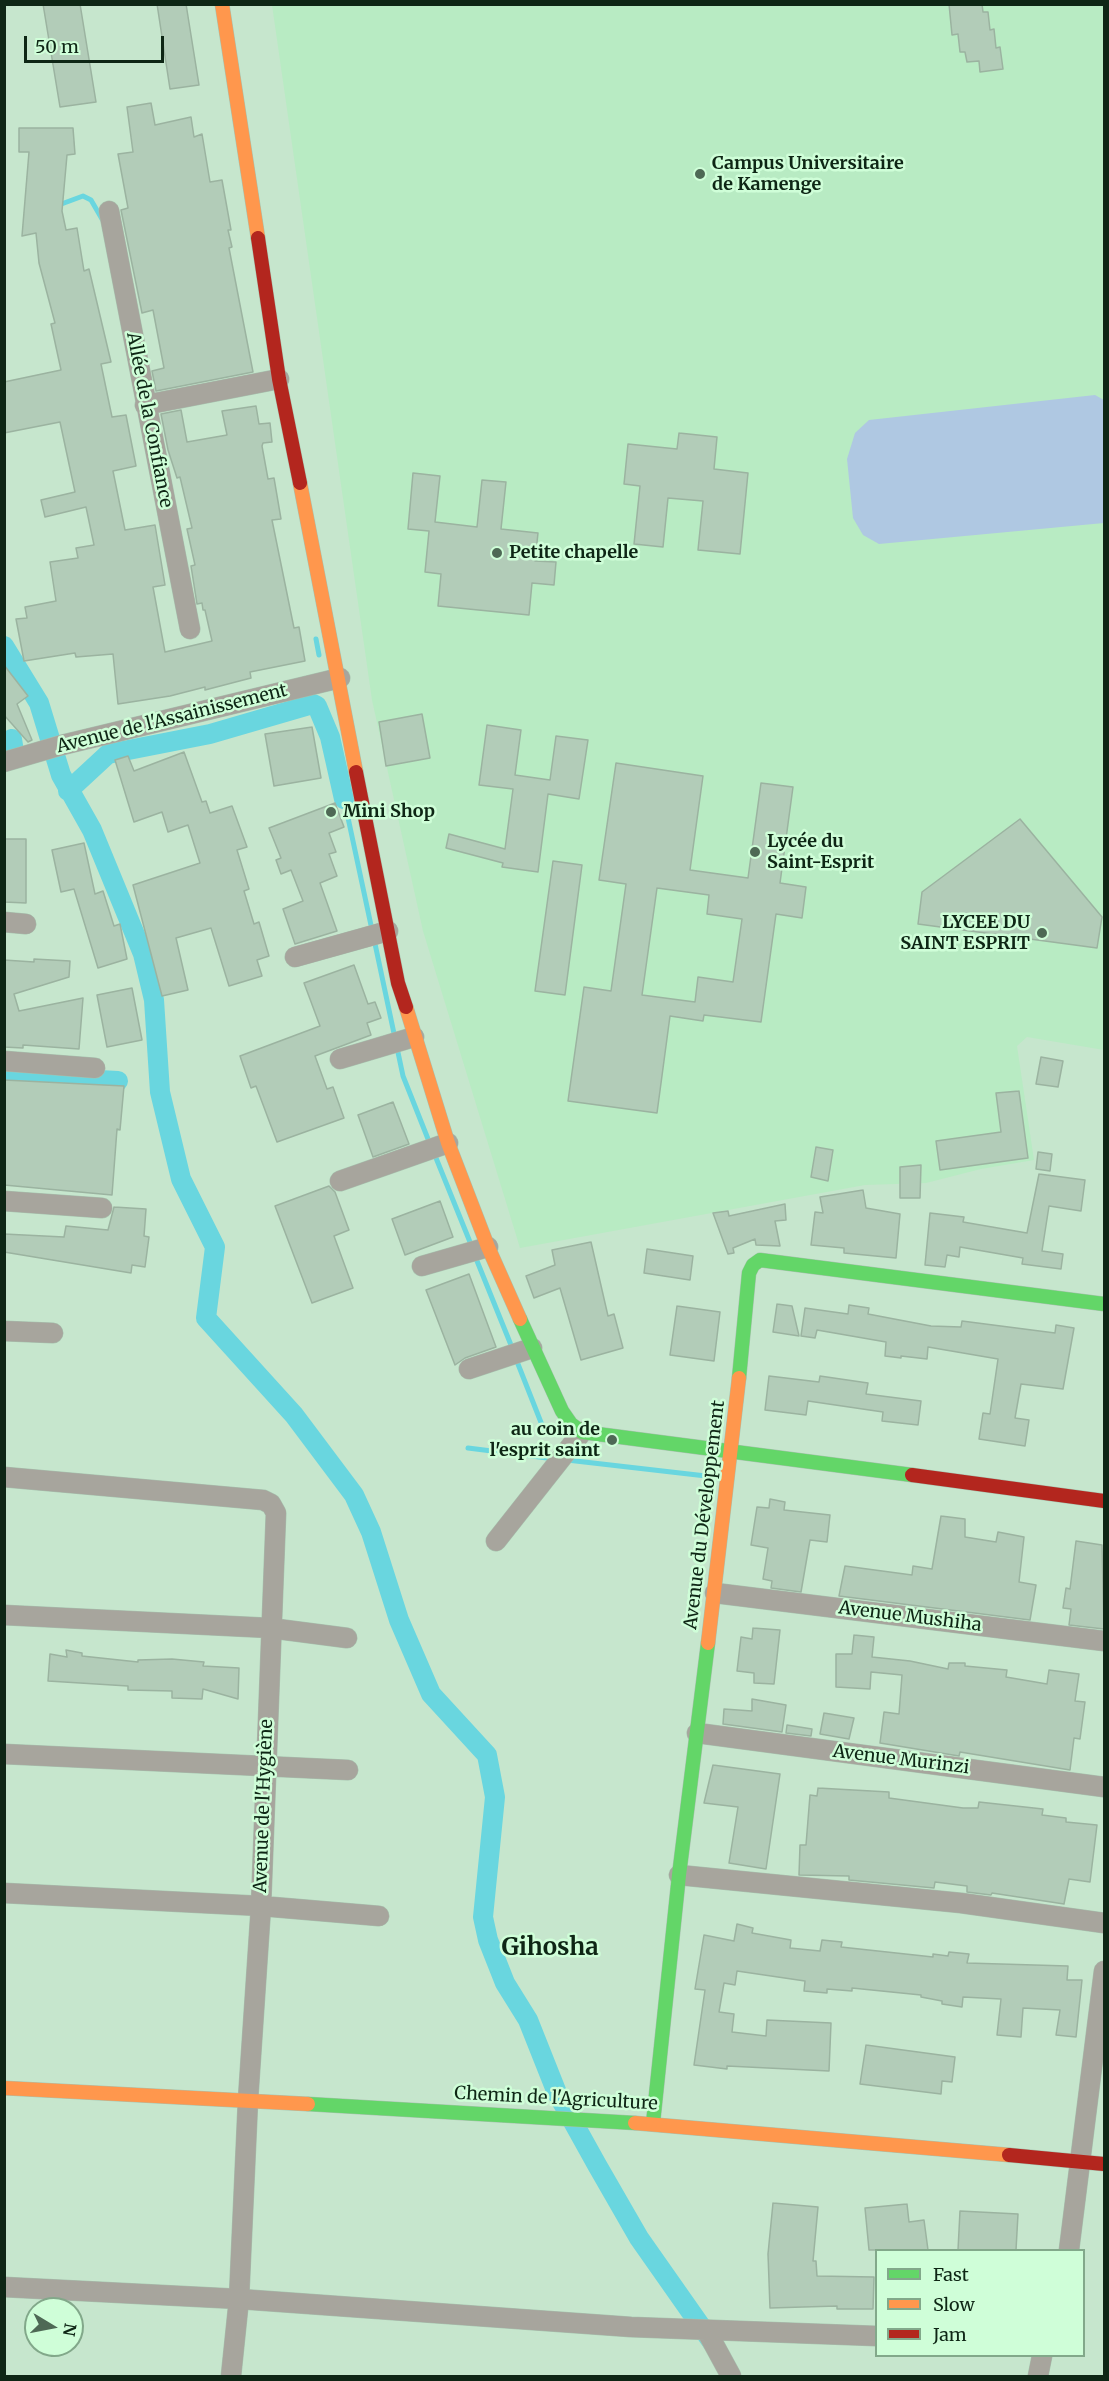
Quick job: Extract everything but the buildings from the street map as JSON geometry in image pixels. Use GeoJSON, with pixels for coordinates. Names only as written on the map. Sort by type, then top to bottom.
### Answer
{"type":"FeatureCollection","features":[{"type":"Feature","properties":{"kind":"street"},"geometry":{"type":"LineString","coordinates":[[222,4],[279,379],[340,678],[398,983],[448,1143],[488,1247],[562,1411],[571,1424],[582,1432],[605,1437],[732,1450],[1104,1501]]}},
{"type":"Feature","properties":{"kind":"street","name":"Allée de la Confiance"},"geometry":{"type":"LineString","coordinates":[[109,211],[190,629]]}},
{"type":"Feature","properties":{"kind":"street"},"geometry":{"type":"LineString","coordinates":[[145,405],[279,379]]}},
{"type":"Feature","properties":{"kind":"street","name":"Avenue de l'Assainissement"},"geometry":{"type":"LineString","coordinates":[[4,762],[62,745],[340,678]]}},
{"type":"Feature","properties":{"kind":"street"},"geometry":{"type":"LineString","coordinates":[[4,922],[26,924]]}},
{"type":"Feature","properties":{"kind":"street"},"geometry":{"type":"LineString","coordinates":[[295,957],[388,931]]}},
{"type":"Feature","properties":{"kind":"street"},"geometry":{"type":"LineString","coordinates":[[340,1059],[414,1037]]}},
{"type":"Feature","properties":{"kind":"street"},"geometry":{"type":"LineString","coordinates":[[4,1061],[94,1068]]}},
{"type":"Feature","properties":{"kind":"street"},"geometry":{"type":"LineString","coordinates":[[340,1181],[448,1143]]}},
{"type":"Feature","properties":{"kind":"street"},"geometry":{"type":"LineString","coordinates":[[4,1200],[102,1208]]}},
{"type":"Feature","properties":{"kind":"street"},"geometry":{"type":"LineString","coordinates":[[422,1266],[488,1247]]}},
{"type":"Feature","properties":{"kind":"street","name":"Avenue du Développement"},"geometry":{"type":"LineString","coordinates":[[652,2123],[679,1875],[732,1450],[749,1273],[753,1265],[760,1260],[1104,1304]]}},
{"type":"Feature","properties":{"kind":"street"},"geometry":{"type":"LineString","coordinates":[[4,1331],[52,1333]]}},
{"type":"Feature","properties":{"kind":"street"},"geometry":{"type":"LineString","coordinates":[[469,1369],[532,1348]]}},
{"type":"Feature","properties":{"kind":"street"},"geometry":{"type":"LineString","coordinates":[[496,1541],[582,1432]]}},
{"type":"Feature","properties":{"kind":"street","name":"Avenue de l'Hygiène"},"geometry":{"type":"LineString","coordinates":[[4,1477],[263,1500],[271,1504],[276,1513],[261,1906],[248,2100],[239,2298],[231,2376]]}},
{"type":"Feature","properties":{"kind":"street","name":"Avenue Mushiha"},"geometry":{"type":"LineString","coordinates":[[715,1593],[1104,1641]]}},
{"type":"Feature","properties":{"kind":"street"},"geometry":{"type":"LineString","coordinates":[[4,1615],[82,1616],[270,1628],[347,1638]]}},
{"type":"Feature","properties":{"kind":"street","name":"Avenue Murinzi"},"geometry":{"type":"LineString","coordinates":[[697,1734],[1104,1787]]}},
{"type":"Feature","properties":{"kind":"street"},"geometry":{"type":"LineString","coordinates":[[4,1754],[266,1764],[348,1770]]}},
{"type":"Feature","properties":{"kind":"street"},"geometry":{"type":"LineString","coordinates":[[679,1875],[961,1903],[1104,1923]]}},
{"type":"Feature","properties":{"kind":"street"},"geometry":{"type":"LineString","coordinates":[[4,1893],[261,1906],[379,1916]]}},
{"type":"Feature","properties":{"kind":"street"},"geometry":{"type":"LineString","coordinates":[[1069,2249],[1104,1971]]}},
{"type":"Feature","properties":{"kind":"street","name":"Chemin de l'Agriculture"},"geometry":{"type":"LineString","coordinates":[[4,2088],[538,2116],[595,2122],[652,2123],[1104,2164]]}},
{"type":"Feature","properties":{"kind":"street"},"geometry":{"type":"LineString","coordinates":[[4,2287],[239,2298],[706,2330],[875,2336]]}},
{"type":"Feature","properties":{"kind":"street"},"geometry":{"type":"LineString","coordinates":[[706,2330],[731,2376]]}},
{"type":"Feature","properties":{"kind":"street"},"geometry":{"type":"LineString","coordinates":[[1038,2376],[1042,2357]]}},
{"type":"Feature","properties":{"kind":"shaded area","name":"Lycée du Saint-Esprit"},"geometry":{"type":"Polygon","coordinates":[[[272,5],[1104,5],[1104,1050],[1027,1037],[1017,1046],[1034,1160],[981,1169],[926,1183],[865,1185],[520,1248],[423,931],[372,700],[272,5]]]}},
{"type":"Feature","properties":{"kind":"shaded area"},"geometry":{"type":"Polygon","coordinates":[[[1095,395],[1104,400],[1104,523],[879,544],[863,535],[853,518],[847,459],[855,433],[869,420],[1095,395]]]}},
{"type":"Feature","properties":{"kind":"waterway"},"geometry":{"type":"LineString","coordinates":[[56,206],[83,196],[91,200],[102,219]]}},
{"type":"Feature","properties":{"kind":"waterway"},"geometry":{"type":"LineString","coordinates":[[316,639],[319,655]]}},
{"type":"Feature","properties":{"kind":"waterway"},"geometry":{"type":"LineString","coordinates":[[4,646],[39,703],[61,775],[92,830],[143,954],[154,1000],[160,1092],[181,1179],[215,1247],[206,1318],[294,1415],[354,1495],[371,1532],[399,1620],[431,1694],[487,1755],[495,1797],[483,1917],[488,1940],[505,1983],[528,2020],[557,2093],[597,2165],[639,2238],[712,2342]]}},
{"type":"Feature","properties":{"kind":"waterway"},"geometry":{"type":"LineString","coordinates":[[68,791],[108,754],[210,734],[313,704],[317,706],[330,737],[344,799]]}},
{"type":"Feature","properties":{"kind":"waterway"},"geometry":{"type":"LineString","coordinates":[[4,752],[14,752],[12,739]]}},
{"type":"Feature","properties":{"kind":"waterway"},"geometry":{"type":"LineString","coordinates":[[344,799],[372,930]]}},
{"type":"Feature","properties":{"kind":"waterway"},"geometry":{"type":"LineString","coordinates":[[374,939],[403,1076],[430,1144]]}},
{"type":"Feature","properties":{"kind":"waterway"},"geometry":{"type":"LineString","coordinates":[[4,1075],[118,1081]]}},
{"type":"Feature","properties":{"kind":"waterway"},"geometry":{"type":"LineString","coordinates":[[434,1153],[472,1247]]}},
{"type":"Feature","properties":{"kind":"waterway"},"geometry":{"type":"LineString","coordinates":[[475,1256],[513,1350]]}},
{"type":"Feature","properties":{"kind":"waterway"},"geometry":{"type":"LineString","coordinates":[[516,1359],[544,1430]]}},
{"type":"Feature","properties":{"kind":"waterway"},"geometry":{"type":"LineString","coordinates":[[468,1448],[555,1459]]}},
{"type":"Feature","properties":{"kind":"waterway"},"geometry":{"type":"LineString","coordinates":[[567,1460],[706,1476]]}},
{"type":"Feature","properties":{"kind":"traffic: fast"},"geometry":{"type":"LineString","coordinates":[[739,1378],[749,1273],[753,1265],[760,1260],[1104,1304]]}},
{"type":"Feature","properties":{"kind":"traffic: fast"},"geometry":{"type":"LineString","coordinates":[[520,1319],[562,1411],[571,1424],[582,1432],[912,1475]]}},
{"type":"Feature","properties":{"kind":"traffic: fast"},"geometry":{"type":"LineString","coordinates":[[653,2123],[679,1875],[708,1643]]}},
{"type":"Feature","properties":{"kind":"traffic: fast"},"geometry":{"type":"LineString","coordinates":[[308,2104],[635,2123]]}},
{"type":"Feature","properties":{"kind":"traffic: slow"},"geometry":{"type":"LineString","coordinates":[[222,4],[258,238]]}},
{"type":"Feature","properties":{"kind":"traffic: slow"},"geometry":{"type":"LineString","coordinates":[[300,483],[356,772]]}},
{"type":"Feature","properties":{"kind":"traffic: slow"},"geometry":{"type":"LineString","coordinates":[[406,1007],[448,1143],[488,1247],[520,1319]]}},
{"type":"Feature","properties":{"kind":"traffic: slow"},"geometry":{"type":"LineString","coordinates":[[708,1643],[739,1378]]}},
{"type":"Feature","properties":{"kind":"traffic: slow"},"geometry":{"type":"LineString","coordinates":[[4,2088],[308,2104]]}},
{"type":"Feature","properties":{"kind":"traffic: slow"},"geometry":{"type":"LineString","coordinates":[[635,2123],[1009,2155]]}},
{"type":"Feature","properties":{"kind":"traffic: jam"},"geometry":{"type":"LineString","coordinates":[[258,238],[279,379],[300,483]]}},
{"type":"Feature","properties":{"kind":"traffic: jam"},"geometry":{"type":"LineString","coordinates":[[356,772],[398,983],[406,1007]]}},
{"type":"Feature","properties":{"kind":"traffic: jam"},"geometry":{"type":"LineString","coordinates":[[912,1475],[1104,1501]]}},
{"type":"Feature","properties":{"kind":"traffic: jam"},"geometry":{"type":"LineString","coordinates":[[1009,2155],[1104,2164]]}},
{"type":"Feature","properties":{"kind":"place","name":"Campus Universitaire de Kamenge"},"geometry":{"type":"Point","coordinates":[700,174]}},
{"type":"Feature","properties":{"kind":"place","name":"Petite chapelle"},"geometry":{"type":"Point","coordinates":[497,553]}},
{"type":"Feature","properties":{"kind":"place","name":"Mini Shop"},"geometry":{"type":"Point","coordinates":[331,812]}},
{"type":"Feature","properties":{"kind":"place","name":"Lycée du Saint-Esprit"},"geometry":{"type":"Point","coordinates":[755,852]}},
{"type":"Feature","properties":{"kind":"place","name":"LYCEE DU SAINT ESPRIT"},"geometry":{"type":"Point","coordinates":[1042,933]}},
{"type":"Feature","properties":{"kind":"place","name":"au coin de l'esprit saint"},"geometry":{"type":"Point","coordinates":[612,1440]}},
{"type":"Feature","properties":{"kind":"district","name":"Gihosha"},"geometry":{"type":"Point","coordinates":[550,1948]}}]}
